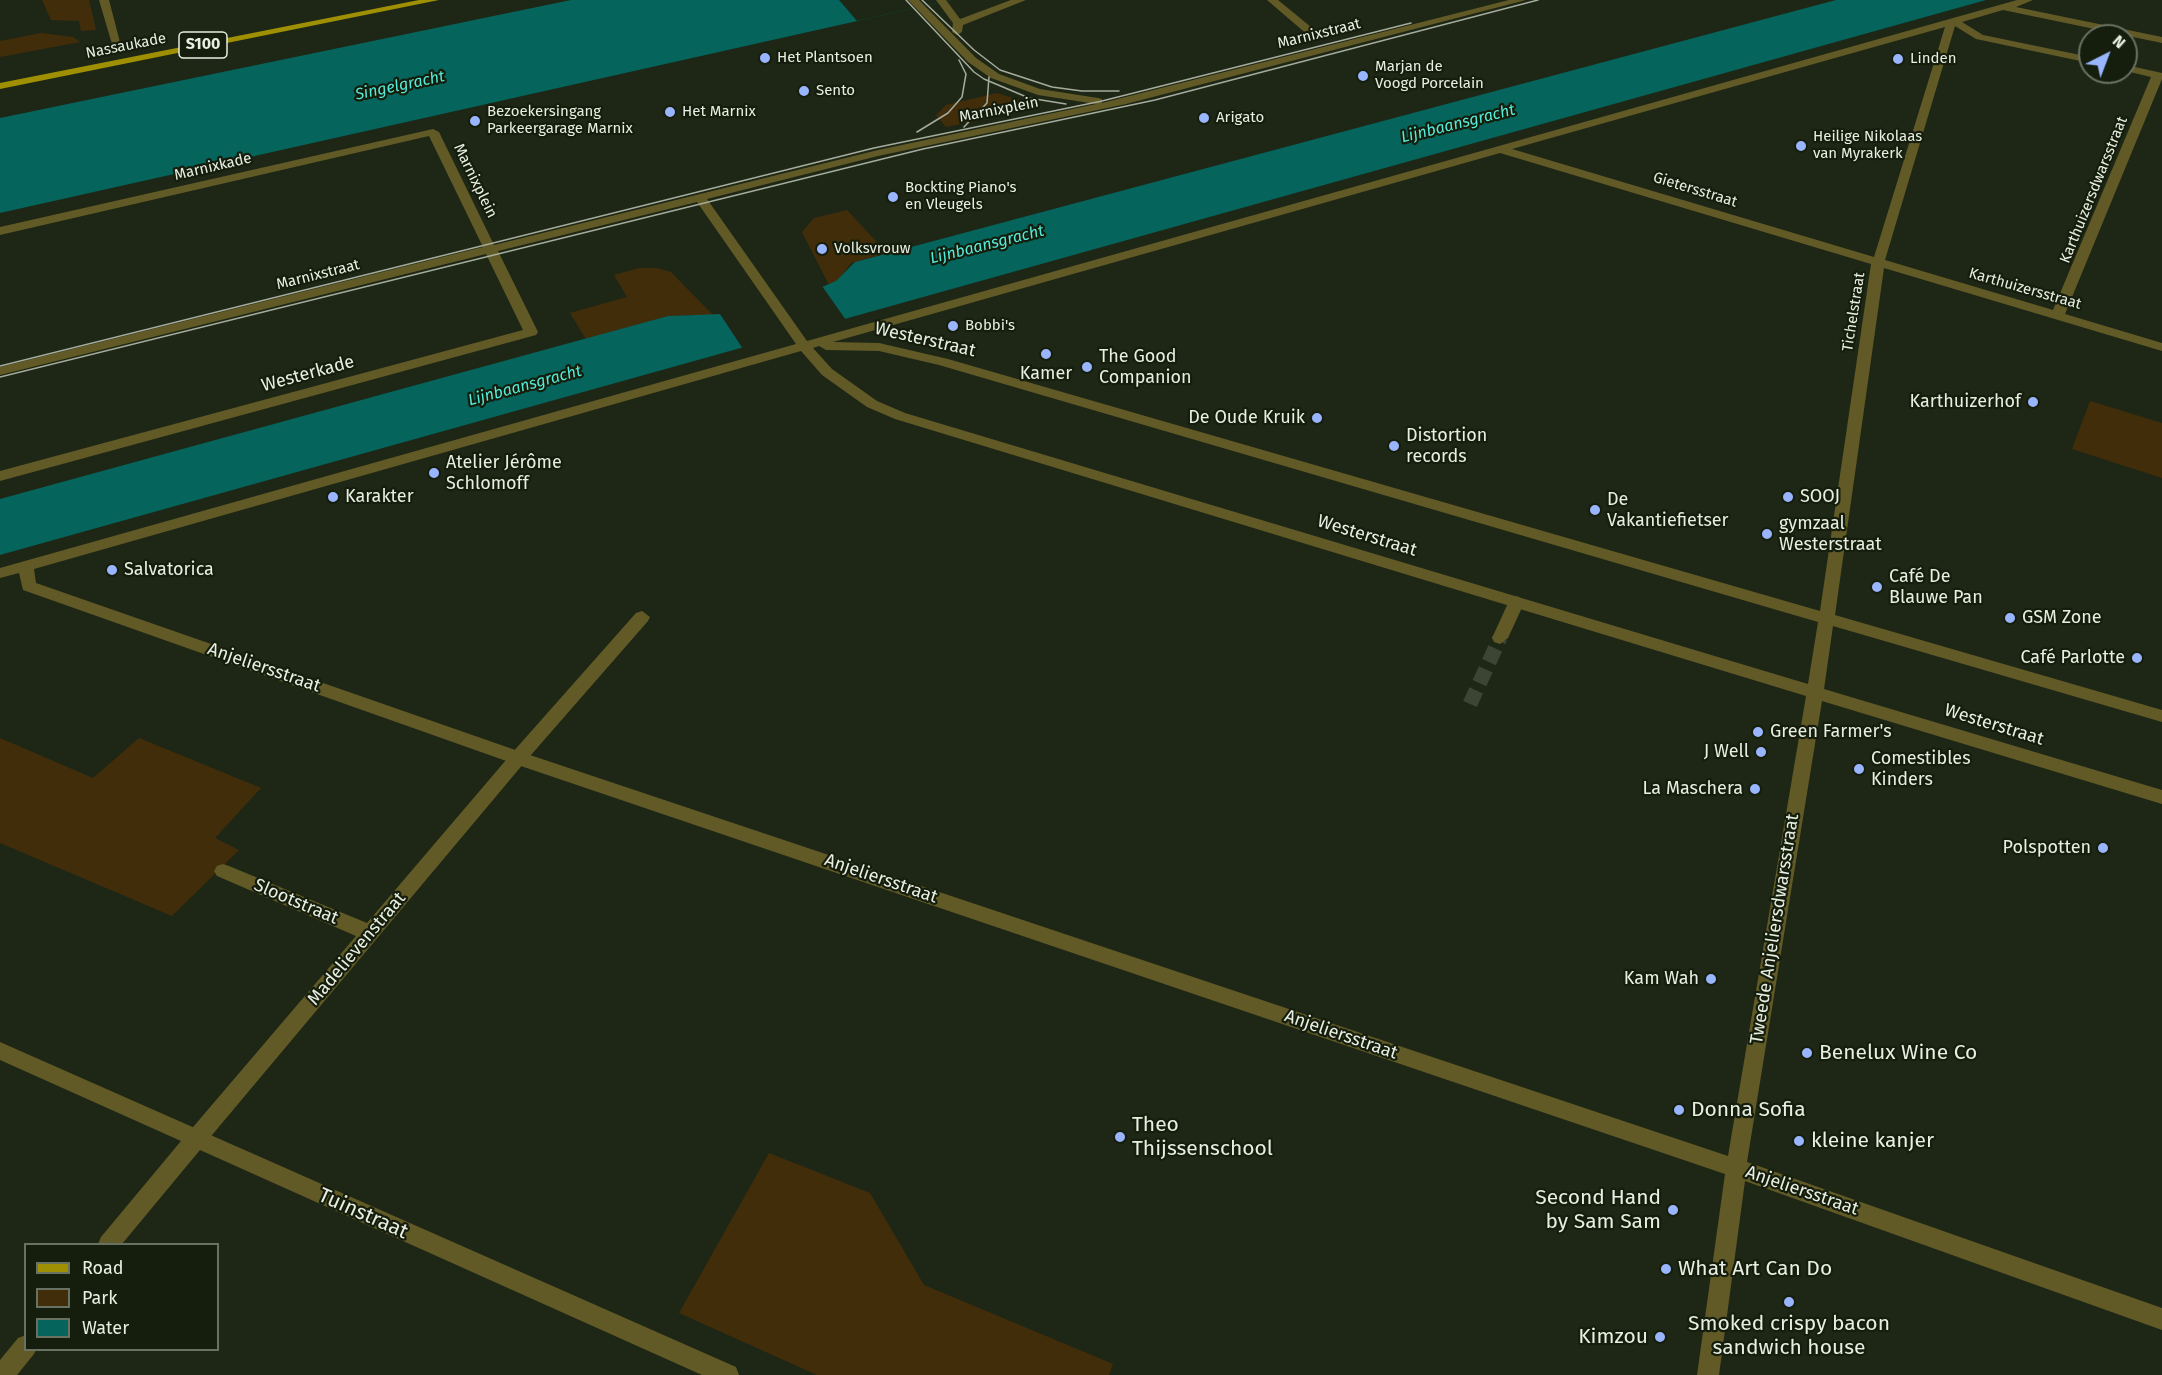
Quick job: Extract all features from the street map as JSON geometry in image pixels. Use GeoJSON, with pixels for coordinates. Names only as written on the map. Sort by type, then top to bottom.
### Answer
{"type":"FeatureCollection","features":[{"type":"Feature","properties":{"kind":"main road","name":"Nassaukade"},"geometry":{"type":"LineString","coordinates":[[0,86],[404,2],[434,0]]}},
{"type":"Feature","properties":{"kind":"street"},"geometry":{"type":"LineString","coordinates":[[104,0],[117,44]]}},
{"type":"Feature","properties":{"kind":"street"},"geometry":{"type":"LineString","coordinates":[[958,23],[1021,0]]}},
{"type":"Feature","properties":{"kind":"street"},"geometry":{"type":"LineString","coordinates":[[1272,0],[1313,34]]}},
{"type":"Feature","properties":{"kind":"street","name":"Marnixstraat"},"geometry":{"type":"LineString","coordinates":[[1126,101],[1521,0]]}},
{"type":"Feature","properties":{"kind":"street"},"geometry":{"type":"LineString","coordinates":[[0,573],[800,340],[1501,150],[2028,0]]}},
{"type":"Feature","properties":{"kind":"street"},"geometry":{"type":"LineString","coordinates":[[942,1],[958,23],[957,45]]}},
{"type":"Feature","properties":{"kind":"street","name":"Marnixplein"},"geometry":{"type":"LineString","coordinates":[[916,3],[979,66],[1021,87],[1082,100],[1126,101]]}},
{"type":"Feature","properties":{"kind":"street"},"geometry":{"type":"LineString","coordinates":[[2003,7],[2162,40]]}},
{"type":"Feature","properties":{"kind":"street"},"geometry":{"type":"LineString","coordinates":[[1952,20],[1980,36],[2078,57]]}},
{"type":"Feature","properties":{"kind":"street","name":"Tichelstraat"},"geometry":{"type":"LineString","coordinates":[[1825,617],[1878,263],[1952,20]]}},
{"type":"Feature","properties":{"kind":"street"},"geometry":{"type":"LineString","coordinates":[[2138,70],[2160,75]]}},
{"type":"Feature","properties":{"kind":"street","name":"Karthuizersdwarsstraat"},"geometry":{"type":"LineString","coordinates":[[2058,315],[2160,75]]}},
{"type":"Feature","properties":{"kind":"street","name":"Marnixplein"},"geometry":{"type":"LineString","coordinates":[[643,210],[918,143],[1126,101]]}},
{"type":"Feature","properties":{"kind":"street","name":"Marnixplein"},"geometry":{"type":"LineString","coordinates":[[433,132],[488,247]]}},
{"type":"Feature","properties":{"kind":"street","name":"Marnixkade"},"geometry":{"type":"LineString","coordinates":[[0,231],[433,132]]}},
{"type":"Feature","properties":{"kind":"street","name":"Gietersstraat"},"geometry":{"type":"LineString","coordinates":[[1501,150],[1878,263]]}},
{"type":"Feature","properties":{"kind":"street"},"geometry":{"type":"LineString","coordinates":[[699,196],[800,340]]}},
{"type":"Feature","properties":{"kind":"street","name":"Marnixstraat"},"geometry":{"type":"LineString","coordinates":[[0,371],[643,210]]}},
{"type":"Feature","properties":{"kind":"street","name":"Westerkade"},"geometry":{"type":"LineString","coordinates":[[0,476],[531,332],[488,247]]}},
{"type":"Feature","properties":{"kind":"street","name":"Karthuizersstraat"},"geometry":{"type":"LineString","coordinates":[[1878,263],[2162,347]]}},
{"type":"Feature","properties":{"kind":"street","name":"Westerstraat"},"geometry":{"type":"LineString","coordinates":[[800,340],[827,372],[852,391],[900,416],[2162,797]]}},
{"type":"Feature","properties":{"kind":"street","name":"Westerstraat"},"geometry":{"type":"LineString","coordinates":[[800,340],[899,350],[2162,716]]}},
{"type":"Feature","properties":{"kind":"street","name":"Anjeliersstraat"},"geometry":{"type":"LineString","coordinates":[[26,566],[29,586],[518,758],[1736,1168],[2162,1318]]}},
{"type":"Feature","properties":{"kind":"street"},"geometry":{"type":"LineString","coordinates":[[1500,638],[1517,601]]}},
{"type":"Feature","properties":{"kind":"street"},"geometry":{"type":"LineString","coordinates":[[518,758],[642,617]]}},
{"type":"Feature","properties":{"kind":"street"},"geometry":{"type":"LineString","coordinates":[[1814,691],[1825,617]]}},
{"type":"Feature","properties":{"kind":"street","name":"Tweede Anjeliersdwarsstraat"},"geometry":{"type":"LineString","coordinates":[[1708,1375],[1736,1168],[1814,691]]}},
{"type":"Feature","properties":{"kind":"street","name":"Madelievenstraat"},"geometry":{"type":"LineString","coordinates":[[111,1243],[518,758]]}},
{"type":"Feature","properties":{"kind":"street","name":"Slootstraat"},"geometry":{"type":"LineString","coordinates":[[223,871],[370,933]]}},
{"type":"Feature","properties":{"kind":"street","name":"Tuinstraat"},"geometry":{"type":"LineString","coordinates":[[0,1051],[195,1140],[728,1375]]}},
{"type":"Feature","properties":{"kind":"street"},"geometry":{"type":"LineString","coordinates":[[2,1375],[24,1348]]}},
{"type":"Feature","properties":{"kind":"green space"},"geometry":{"type":"Polygon","coordinates":[[[42,0],[89,0],[96,30],[81,31],[79,21],[51,20],[42,0]]]}},
{"type":"Feature","properties":{"kind":"green space"},"geometry":{"type":"Polygon","coordinates":[[[41,33],[73,37],[80,42],[0,57],[0,41],[41,33]]]}},
{"type":"Feature","properties":{"kind":"green space"},"geometry":{"type":"Polygon","coordinates":[[[997,93],[1042,107],[946,127],[936,115],[946,105],[997,93]]]}},
{"type":"Feature","properties":{"kind":"green space"},"geometry":{"type":"Polygon","coordinates":[[[847,210],[887,253],[851,263],[831,289],[802,232],[814,218],[847,210]]]}},
{"type":"Feature","properties":{"kind":"green space"},"geometry":{"type":"Polygon","coordinates":[[[639,268],[657,268],[671,272],[713,315],[668,316],[586,339],[570,313],[627,297],[614,275],[639,268]]]}},
{"type":"Feature","properties":{"kind":"green space"},"geometry":{"type":"Polygon","coordinates":[[[2090,401],[2162,423],[2162,478],[2072,449],[2090,401]]]}},
{"type":"Feature","properties":{"kind":"green space"},"geometry":{"type":"Polygon","coordinates":[[[0,738],[93,778],[139,738],[261,788],[215,838],[239,850],[172,916],[0,843],[0,738]]]}},
{"type":"Feature","properties":{"kind":"green space"},"geometry":{"type":"Polygon","coordinates":[[[769,1153],[870,1193],[924,1285],[1113,1364],[1109,1375],[817,1375],[679,1313],[769,1153]]]}},
{"type":"Feature","properties":{"kind":"water","name":"Singelgracht"},"geometry":{"type":"Polygon","coordinates":[[[571,0],[951,0],[0,213],[0,118],[571,0]]]}},
{"type":"Feature","properties":{"kind":"water","name":"Lijnbaansgracht"},"geometry":{"type":"Polygon","coordinates":[[[1836,0],[1986,0],[0,555],[0,499],[668,316],[722,314],[822,287],[836,281],[855,262],[1836,0]]]}},
{"type":"Feature","properties":{"kind":"pier"},"geometry":{"type":"Polygon","coordinates":[[[839,0],[951,0],[857,21],[839,0]]]}},
{"type":"Feature","properties":{"kind":"pier"},"geometry":{"type":"Polygon","coordinates":[[[822,286],[846,320],[743,349],[720,314],[822,286]]]}},
{"type":"Feature","properties":{"kind":"tunnel"},"geometry":{"type":"LineString","coordinates":[[1470,704],[1500,638]]}},
{"type":"Feature","properties":{"kind":"tram line"},"geometry":{"type":"LineString","coordinates":[[906,0],[974,72],[989,81]]}},
{"type":"Feature","properties":{"kind":"tram line"},"geometry":{"type":"LineString","coordinates":[[922,0],[974,50],[1000,70],[1052,87],[1082,91],[1119,91]]}},
{"type":"Feature","properties":{"kind":"tram line"},"geometry":{"type":"LineString","coordinates":[[0,377],[923,149],[1155,100],[1538,0]]}},
{"type":"Feature","properties":{"kind":"tram line"},"geometry":{"type":"LineString","coordinates":[[0,366],[874,148],[1102,101],[1411,23]]}},
{"type":"Feature","properties":{"kind":"tram line"},"geometry":{"type":"LineString","coordinates":[[917,132],[948,113],[962,97],[966,74],[959,60]]}},
{"type":"Feature","properties":{"kind":"tram line"},"geometry":{"type":"LineString","coordinates":[[964,127],[987,103],[989,81]]}},
{"type":"Feature","properties":{"kind":"tram line"},"geometry":{"type":"LineString","coordinates":[[989,81],[1029,98],[1066,104]]}},
{"type":"Feature","properties":{"kind":"place","name":"Het Plantsoen"},"geometry":{"type":"Point","coordinates":[765,58]}},
{"type":"Feature","properties":{"kind":"place","name":"Linden"},"geometry":{"type":"Point","coordinates":[1898,59]}},
{"type":"Feature","properties":{"kind":"place","name":"Marjan de Voogd Porcelain"},"geometry":{"type":"Point","coordinates":[1363,76]}},
{"type":"Feature","properties":{"kind":"place","name":"Sento"},"geometry":{"type":"Point","coordinates":[804,91]}},
{"type":"Feature","properties":{"kind":"place","name":"Het Marnix"},"geometry":{"type":"Point","coordinates":[670,112]}},
{"type":"Feature","properties":{"kind":"place","name":"Arigato"},"geometry":{"type":"Point","coordinates":[1204,118]}},
{"type":"Feature","properties":{"kind":"place","name":"Bezoekersingang Parkeergarage Marnix"},"geometry":{"type":"Point","coordinates":[475,121]}},
{"type":"Feature","properties":{"kind":"place","name":"Heilige Nikolaas van Myrakerk"},"geometry":{"type":"Point","coordinates":[1801,146]}},
{"type":"Feature","properties":{"kind":"place","name":"Bockting Piano's en Vleugels"},"geometry":{"type":"Point","coordinates":[893,197]}},
{"type":"Feature","properties":{"kind":"place","name":"Volksvrouw"},"geometry":{"type":"Point","coordinates":[822,249]}},
{"type":"Feature","properties":{"kind":"place","name":"Bobbi's"},"geometry":{"type":"Point","coordinates":[953,326]}},
{"type":"Feature","properties":{"kind":"place","name":"Kamer"},"geometry":{"type":"Point","coordinates":[1046,354]}},
{"type":"Feature","properties":{"kind":"place","name":"The Good Companion"},"geometry":{"type":"Point","coordinates":[1087,367]}},
{"type":"Feature","properties":{"kind":"place","name":"Karthuizerhof"},"geometry":{"type":"Point","coordinates":[2033,402]}},
{"type":"Feature","properties":{"kind":"place","name":"De Oude Kruik"},"geometry":{"type":"Point","coordinates":[1317,418]}},
{"type":"Feature","properties":{"kind":"place","name":"Distortion records"},"geometry":{"type":"Point","coordinates":[1394,446]}},
{"type":"Feature","properties":{"kind":"place","name":"Atelier Jérôme Schlomoff"},"geometry":{"type":"Point","coordinates":[434,473]}},
{"type":"Feature","properties":{"kind":"place","name":"Karakter"},"geometry":{"type":"Point","coordinates":[333,497]}},
{"type":"Feature","properties":{"kind":"place","name":"SOOJ"},"geometry":{"type":"Point","coordinates":[1788,497]}},
{"type":"Feature","properties":{"kind":"place","name":"De Vakantiefietser"},"geometry":{"type":"Point","coordinates":[1595,510]}},
{"type":"Feature","properties":{"kind":"place","name":"gymzaal Westerstraat"},"geometry":{"type":"Point","coordinates":[1767,534]}},
{"type":"Feature","properties":{"kind":"place","name":"Salvatorica"},"geometry":{"type":"Point","coordinates":[112,570]}},
{"type":"Feature","properties":{"kind":"place","name":"Café De Blauwe Pan"},"geometry":{"type":"Point","coordinates":[1877,587]}},
{"type":"Feature","properties":{"kind":"place","name":"GSM Zone"},"geometry":{"type":"Point","coordinates":[2010,618]}},
{"type":"Feature","properties":{"kind":"place","name":"Café Parlotte"},"geometry":{"type":"Point","coordinates":[2137,658]}},
{"type":"Feature","properties":{"kind":"place","name":"Green Farmer's"},"geometry":{"type":"Point","coordinates":[1758,732]}},
{"type":"Feature","properties":{"kind":"place","name":"J Well"},"geometry":{"type":"Point","coordinates":[1761,752]}},
{"type":"Feature","properties":{"kind":"place","name":"Comestibles Kinders"},"geometry":{"type":"Point","coordinates":[1859,769]}},
{"type":"Feature","properties":{"kind":"place","name":"La Maschera"},"geometry":{"type":"Point","coordinates":[1755,789]}},
{"type":"Feature","properties":{"kind":"place","name":"Polspotten"},"geometry":{"type":"Point","coordinates":[2103,848]}},
{"type":"Feature","properties":{"kind":"place","name":"Kam Wah"},"geometry":{"type":"Point","coordinates":[1711,979]}},
{"type":"Feature","properties":{"kind":"place","name":"Benelux Wine Co"},"geometry":{"type":"Point","coordinates":[1807,1053]}},
{"type":"Feature","properties":{"kind":"place","name":"Donna Sofia"},"geometry":{"type":"Point","coordinates":[1679,1110]}},
{"type":"Feature","properties":{"kind":"place","name":"Theo Thijssenschool"},"geometry":{"type":"Point","coordinates":[1120,1137]}},
{"type":"Feature","properties":{"kind":"place","name":"kleine kanjer"},"geometry":{"type":"Point","coordinates":[1799,1141]}},
{"type":"Feature","properties":{"kind":"place","name":"Second Hand by Sam Sam"},"geometry":{"type":"Point","coordinates":[1673,1210]}},
{"type":"Feature","properties":{"kind":"place","name":"What Art Can Do"},"geometry":{"type":"Point","coordinates":[1666,1269]}},
{"type":"Feature","properties":{"kind":"place","name":"Smoked crispy bacon sandwich house"},"geometry":{"type":"Point","coordinates":[1789,1302]}},
{"type":"Feature","properties":{"kind":"place","name":"Kimzou"},"geometry":{"type":"Point","coordinates":[1660,1337]}}]}
